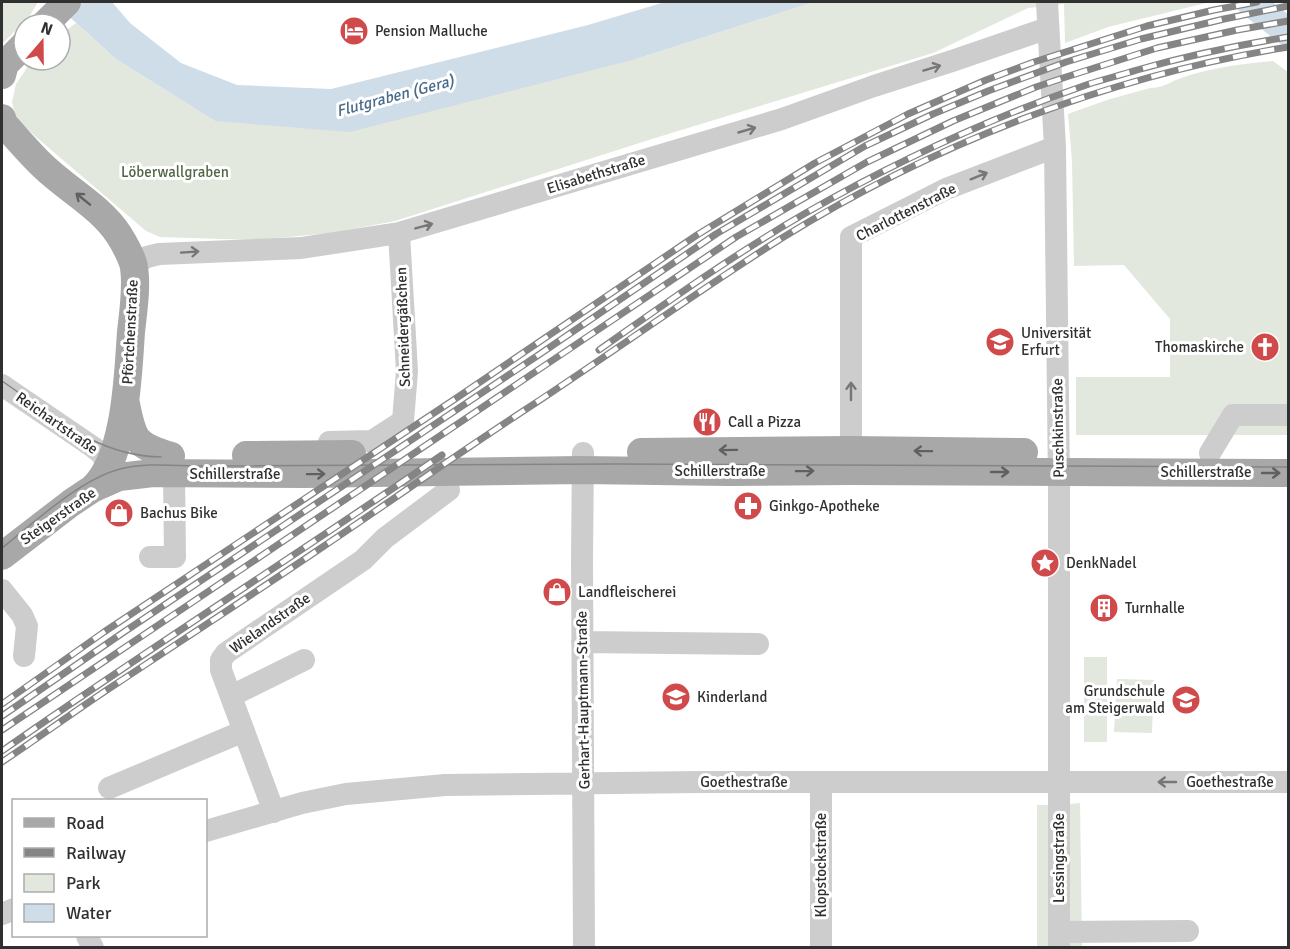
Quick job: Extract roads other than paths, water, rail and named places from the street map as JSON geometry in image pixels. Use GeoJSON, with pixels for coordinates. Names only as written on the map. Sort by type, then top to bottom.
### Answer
{"type":"FeatureCollection","features":[{"type":"Feature","properties":{"kind":"main road","name":"Pförtchenstraße"},"geometry":{"type":"LineString","coordinates":[[2,118],[4,124],[45,168],[108,221],[118,234],[133,265],[134,306],[126,404],[114,450],[95,477]]}},
{"type":"Feature","properties":{"kind":"main road"},"geometry":{"type":"LineString","coordinates":[[126,404],[131,430],[142,444],[153,451],[166,468]]}},
{"type":"Feature","properties":{"kind":"main road","name":"Schillerstraße"},"geometry":{"type":"LineString","coordinates":[[166,468],[305,474],[582,462],[728,450],[851,450],[1288,473]]}},
{"type":"Feature","properties":{"kind":"main road","name":"Schillerstraße"},"geometry":{"type":"LineString","coordinates":[[166,468],[229,456],[286,454],[582,462],[728,472],[850,471],[1210,453],[1288,454]]}},
{"type":"Feature","properties":{"kind":"main road","name":"Steigerstraße"},"geometry":{"type":"LineString","coordinates":[[2,556],[95,477],[119,477],[166,468]]}},
{"type":"Feature","properties":{"kind":"street","name":"Puschkinstraße"},"geometry":{"type":"LineString","coordinates":[[1047,2],[1055,147],[1060,783]]}},
{"type":"Feature","properties":{"kind":"street","name":"Elisabethstraße"},"geometry":{"type":"LineString","coordinates":[[133,265],[147,257],[159,254],[301,248],[399,232],[782,119],[1048,28]]}},
{"type":"Feature","properties":{"kind":"street","name":"Pförtchenstraße"},"geometry":{"type":"LineString","coordinates":[[2,133],[45,168]]}},
{"type":"Feature","properties":{"kind":"street","name":"Charlottenstraße"},"geometry":{"type":"LineString","coordinates":[[851,450],[851,237],[946,189],[1055,147]]}},
{"type":"Feature","properties":{"kind":"street","name":"Schneidergäßchen"},"geometry":{"type":"LineString","coordinates":[[372,441],[403,421],[407,371],[399,232]]}},
{"type":"Feature","properties":{"kind":"street","name":"Reichartstraße"},"geometry":{"type":"LineString","coordinates":[[2,385],[102,454],[95,477]]}},
{"type":"Feature","properties":{"kind":"street"},"geometry":{"type":"LineString","coordinates":[[1210,453],[1233,415],[1288,415]]}},
{"type":"Feature","properties":{"kind":"street","name":"Schillerstraße"},"geometry":{"type":"LineString","coordinates":[[286,454],[286,442],[372,441]]}},
{"type":"Feature","properties":{"kind":"street","name":"Gerhart-Hauptmann-Straße"},"geometry":{"type":"LineString","coordinates":[[582,462],[584,948]]}},
{"type":"Feature","properties":{"kind":"street"},"geometry":{"type":"LineString","coordinates":[[150,557],[175,557],[166,468]]}},
{"type":"Feature","properties":{"kind":"street","name":"Wielandstraße"},"geometry":{"type":"LineString","coordinates":[[274,812],[221,670],[221,660],[226,652],[363,560],[385,538],[449,490]]}},
{"type":"Feature","properties":{"kind":"street"},"geometry":{"type":"LineString","coordinates":[[2,590],[22,615],[27,626],[24,656]]}},
{"type":"Feature","properties":{"kind":"street"},"geometry":{"type":"LineString","coordinates":[[582,642],[758,644]]}},
{"type":"Feature","properties":{"kind":"street"},"geometry":{"type":"LineString","coordinates":[[231,696],[304,660]]}},
{"type":"Feature","properties":{"kind":"street"},"geometry":{"type":"LineString","coordinates":[[110,788],[244,731]]}},
{"type":"Feature","properties":{"kind":"street","name":"Goethestraße"},"geometry":{"type":"LineString","coordinates":[[207,831],[302,803],[346,794],[445,785],[701,782],[1288,782]]}},
{"type":"Feature","properties":{"kind":"street","name":"Klopstockstraße"},"geometry":{"type":"LineString","coordinates":[[821,783],[821,948]]}},
{"type":"Feature","properties":{"kind":"street","name":"Lessingstraße"},"geometry":{"type":"LineString","coordinates":[[1060,783],[1059,940],[1188,933]]}},
{"type":"Feature","properties":{"kind":"water"},"geometry":{"type":"Polygon","coordinates":[[[53,2],[112,2],[130,23],[181,63],[237,85],[331,89],[588,25],[665,2],[814,2],[636,59],[350,132],[215,121],[116,59],[72,19],[72,12],[64,12],[53,2]]]}},
{"type":"Feature","properties":{"kind":"waterway","name":"Flutgraben (Gera)"},"geometry":{"type":"LineString","coordinates":[[1250,2],[1288,32]]}},
{"type":"Feature","properties":{"kind":"tram line"},"geometry":{"type":"LineString","coordinates":[[2,381],[57,420],[95,441],[138,455],[161,457]]}},
{"type":"Feature","properties":{"kind":"tram line"},"geometry":{"type":"LineString","coordinates":[[2,548],[58,503],[89,482],[120,469],[141,466],[619,464],[1288,467]]}},
{"type":"Feature","properties":{"kind":"railway"},"geometry":{"type":"LineString","coordinates":[[2,704],[104,632],[697,235],[815,163],[908,114],[1034,62],[1147,26],[1257,2]]}},
{"type":"Feature","properties":{"kind":"railway"},"geometry":{"type":"LineString","coordinates":[[2,716],[716,234],[865,146],[988,91],[1066,62],[1141,39],[1288,6]]}},
{"type":"Feature","properties":{"kind":"railway"},"geometry":{"type":"LineString","coordinates":[[2,730],[736,237],[867,162],[953,121],[1036,87],[1157,48],[1288,21]]}},
{"type":"Feature","properties":{"kind":"railway"},"geometry":{"type":"LineString","coordinates":[[599,350],[751,246],[804,214],[908,159],[979,126],[1052,97],[1137,70],[1231,47],[1288,37]]}},
{"type":"Feature","properties":{"kind":"railway"},"geometry":{"type":"LineString","coordinates":[[2,762],[719,279],[840,204],[962,143],[1090,95],[1155,76],[1288,47]]}},
{"type":"Feature","properties":{"kind":"railway"},"geometry":{"type":"LineString","coordinates":[[2,751],[442,455]]}},
{"type":"Feature","properties":{"kind":"place","name":"Pension Malluche"},"geometry":{"type":"Point","coordinates":[354,31]}},
{"type":"Feature","properties":{"kind":"place","name":"Universität Erfurt"},"geometry":{"type":"Point","coordinates":[1000,342]}},
{"type":"Feature","properties":{"kind":"place","name":"Thomaskirche"},"geometry":{"type":"Point","coordinates":[1265,347]}},
{"type":"Feature","properties":{"kind":"place","name":"Call a Pizza"},"geometry":{"type":"Point","coordinates":[707,422]}},
{"type":"Feature","properties":{"kind":"place","name":"Ginkgo-Apotheke"},"geometry":{"type":"Point","coordinates":[748,506]}},
{"type":"Feature","properties":{"kind":"place","name":"Bachus Bike"},"geometry":{"type":"Point","coordinates":[119,513]}},
{"type":"Feature","properties":{"kind":"place","name":"DenkNadel"},"geometry":{"type":"Point","coordinates":[1045,563]}},
{"type":"Feature","properties":{"kind":"place","name":"Landfleischerei"},"geometry":{"type":"Point","coordinates":[557,592]}},
{"type":"Feature","properties":{"kind":"place","name":"Turnhalle"},"geometry":{"type":"Point","coordinates":[1104,608]}},
{"type":"Feature","properties":{"kind":"place","name":"Kinderland"},"geometry":{"type":"Point","coordinates":[676,697]}},
{"type":"Feature","properties":{"kind":"place","name":"Grundschule am Steigerwald"},"geometry":{"type":"Point","coordinates":[1186,700]}},
{"type":"Feature","properties":{"kind":"park label","name":"Löberwallgraben"},"geometry":{"type":"Point","coordinates":[175,172]}}]}
